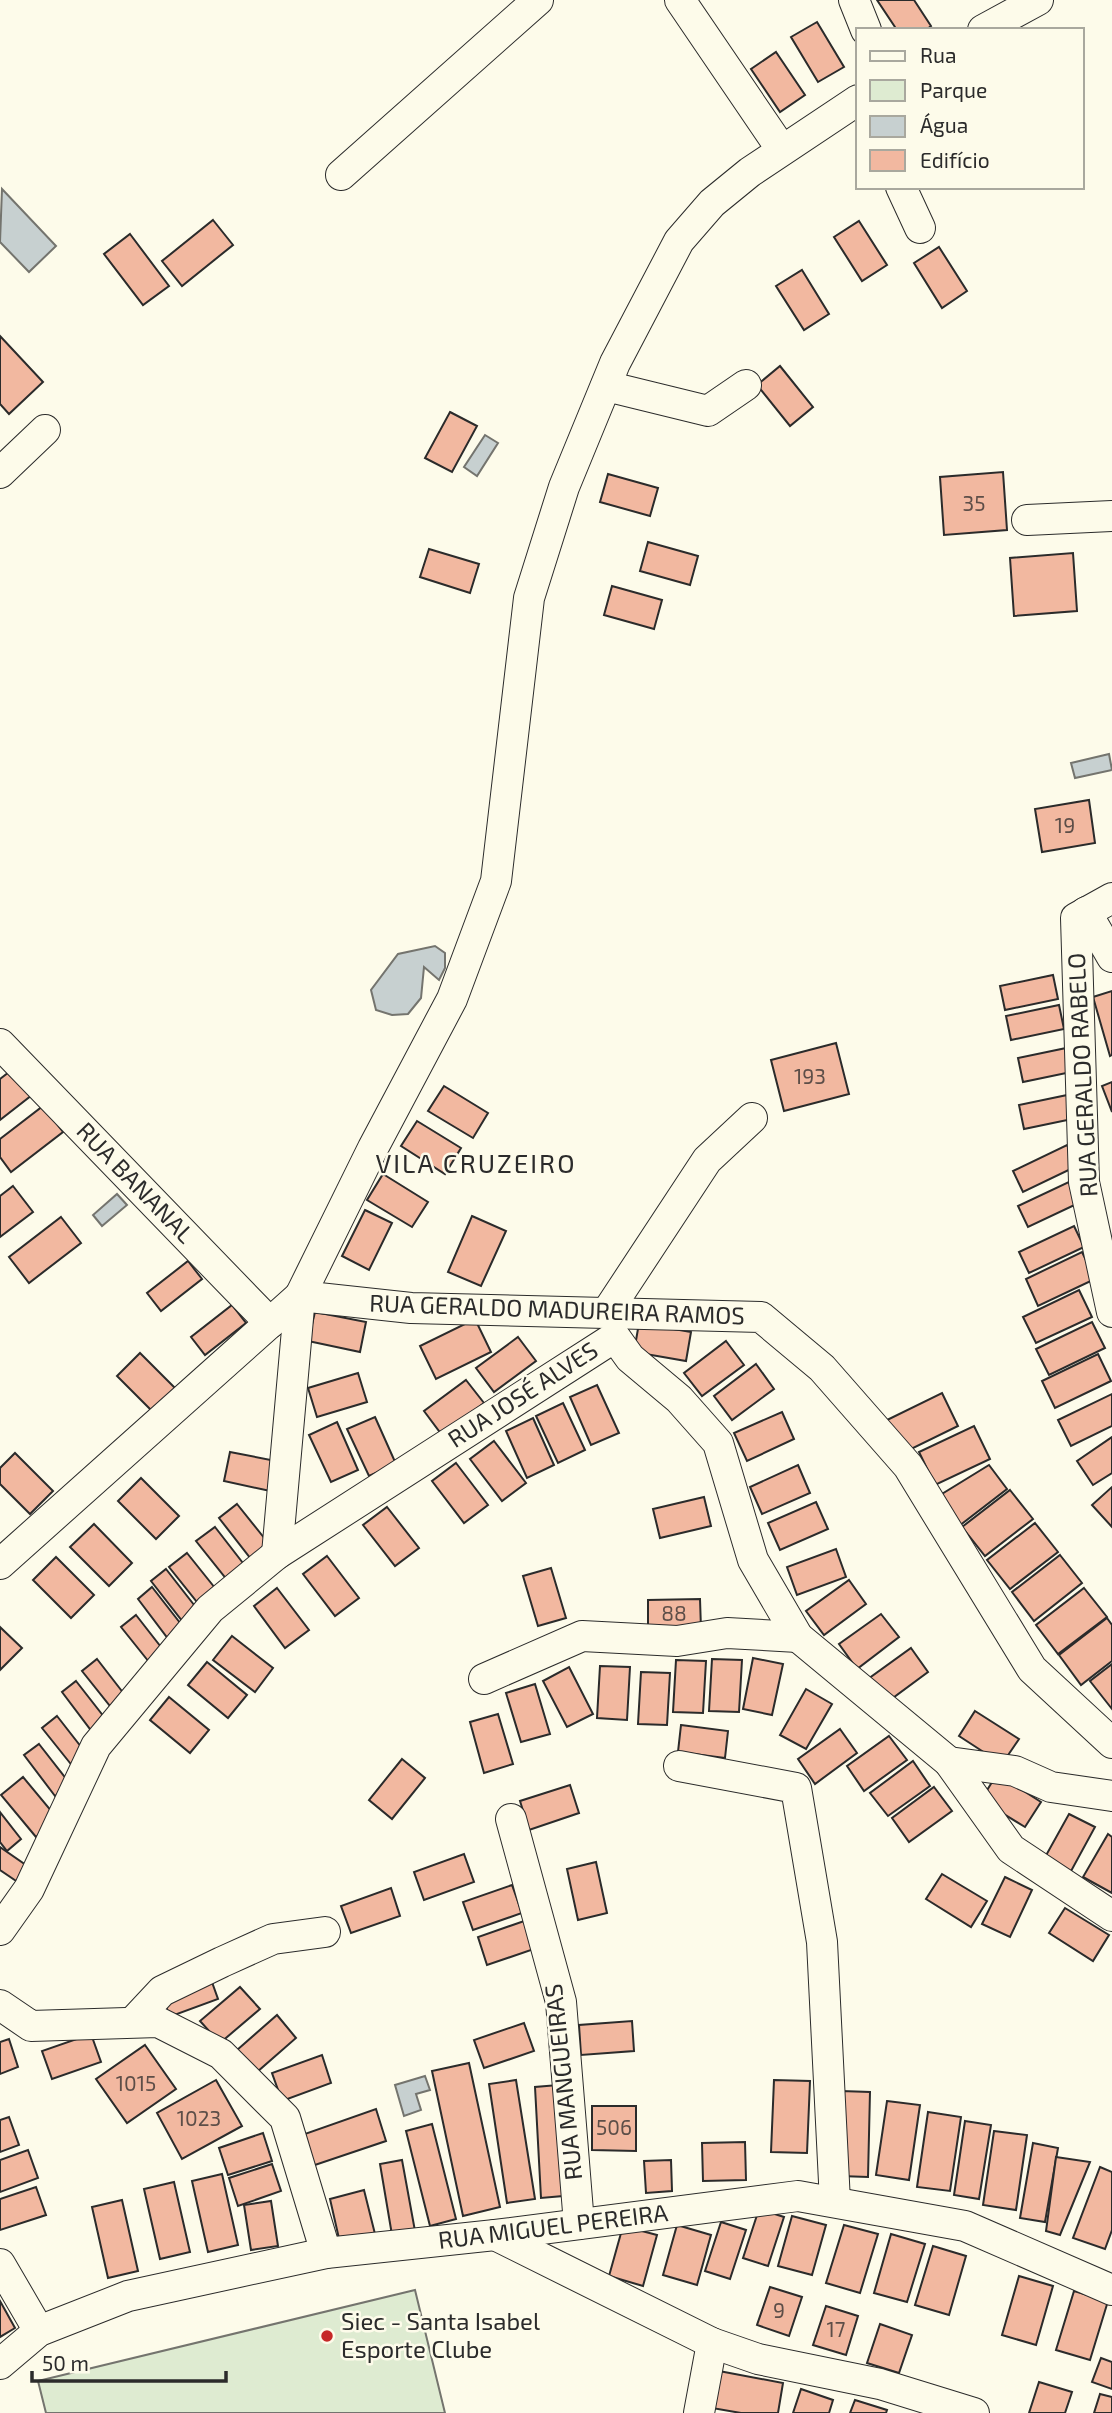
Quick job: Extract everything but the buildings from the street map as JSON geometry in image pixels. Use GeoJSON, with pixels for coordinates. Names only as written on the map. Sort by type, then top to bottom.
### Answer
{"type":"FeatureCollection","features":[{"type":"Feature","properties":{"kind":"street"},"geometry":{"type":"LineString","coordinates":[[341,175],[538,0]]}},
{"type":"Feature","properties":{"kind":"street"},"geometry":{"type":"LineString","coordinates":[[680,0],[782,150]]}},
{"type":"Feature","properties":{"kind":"street"},"geometry":{"type":"LineString","coordinates":[[854,0],[865,28]]}},
{"type":"Feature","properties":{"kind":"street"},"geometry":{"type":"LineString","coordinates":[[986,28],[1027,3]]}},
{"type":"Feature","properties":{"kind":"street"},"geometry":{"type":"LineString","coordinates":[[276,1554],[300,1296],[373,1148],[452,999],[496,881],[529,598],[564,487],[606,386],[679,241],[712,203],[782,150],[856,101]]}},
{"type":"Feature","properties":{"kind":"street"},"geometry":{"type":"LineString","coordinates":[[902,189],[920,228]]}},
{"type":"Feature","properties":{"kind":"street"},"geometry":{"type":"LineString","coordinates":[[606,386],[708,411],[746,385]]}},
{"type":"Feature","properties":{"kind":"street"},"geometry":{"type":"LineString","coordinates":[[0,473],[45,430]]}},
{"type":"Feature","properties":{"kind":"street"},"geometry":{"type":"LineString","coordinates":[[1027,520],[1112,516]]}},
{"type":"Feature","properties":{"kind":"street"},"geometry":{"type":"LineString","coordinates":[[1112,898],[1086,912],[1112,957]]}},
{"type":"Feature","properties":{"kind":"street","name":"RUA GERALDO RABELO"},"geometry":{"type":"LineString","coordinates":[[1086,912],[1076,918],[1084,1182],[1112,1312]]}},
{"type":"Feature","properties":{"kind":"street","name":"RUA BANANAL"},"geometry":{"type":"LineString","coordinates":[[0,1044],[270,1323]]}},
{"type":"Feature","properties":{"kind":"street"},"geometry":{"type":"LineString","coordinates":[[617,1321],[707,1160],[752,1118]]}},
{"type":"Feature","properties":{"kind":"street"},"geometry":{"type":"LineString","coordinates":[[0,1564],[300,1296]]}},
{"type":"Feature","properties":{"kind":"street","name":"RUA GERALDO MADUREIRA RAMOS"},"geometry":{"type":"LineString","coordinates":[[300,1296],[411,1308],[617,1321],[761,1317],[821,1368],[908,1466],[1032,1668],[1112,1743]]}},
{"type":"Feature","properties":{"kind":"street","name":"RUA JOSÉ ALVES"},"geometry":{"type":"LineString","coordinates":[[0,1930],[29,1889],[96,1746],[210,1609],[276,1554],[617,1321],[630,1358],[679,1399],[718,1443],[752,1560],[798,1637],[949,1762],[1012,1849],[1112,1916]]}},
{"type":"Feature","properties":{"kind":"street"},"geometry":{"type":"LineString","coordinates":[[484,1679],[582,1636],[677,1641],[727,1633],[798,1637]]}},
{"type":"Feature","properties":{"kind":"street"},"geometry":{"type":"LineString","coordinates":[[949,1762],[1015,1771],[1051,1787],[1112,1796]]}},
{"type":"Feature","properties":{"kind":"street"},"geometry":{"type":"LineString","coordinates":[[679,1766],[796,1788],[822,1942],[835,2202]]}},
{"type":"Feature","properties":{"kind":"street","name":"RUA MANGUEIRAS"},"geometry":{"type":"LineString","coordinates":[[511,1819],[561,2002],[579,2224]]}},
{"type":"Feature","properties":{"kind":"street"},"geometry":{"type":"LineString","coordinates":[[133,2022],[162,1991],[222,1962],[273,1939],[325,1932]]}},
{"type":"Feature","properties":{"kind":"street"},"geometry":{"type":"LineString","coordinates":[[0,2005],[31,2026],[158,2021],[221,2054],[285,2118],[326,2253]]}},
{"type":"Feature","properties":{"kind":"street","name":"RUA MIGUEL PEREIRA"},"geometry":{"type":"LineString","coordinates":[[0,2364],[39,2331],[128,2296],[326,2253],[495,2235],[798,2196],[965,2226],[1112,2290]]}},
{"type":"Feature","properties":{"kind":"street"},"geometry":{"type":"LineString","coordinates":[[495,2235],[712,2343],[758,2359],[880,2384],[974,2413]]}},
{"type":"Feature","properties":{"kind":"street"},"geometry":{"type":"LineString","coordinates":[[0,2264],[39,2331]]}},
{"type":"Feature","properties":{"kind":"street"},"geometry":{"type":"LineString","coordinates":[[699,2413],[712,2343]]}},
{"type":"Feature","properties":{"kind":"green space","name":"Siec - Santa Isabel Esporte Clube"},"geometry":{"type":"Polygon","coordinates":[[[415,2290],[445,2413],[46,2413],[38,2381],[415,2290]]]}},
{"type":"Feature","properties":{"kind":"water"},"geometry":{"type":"Polygon","coordinates":[[[2,189],[56,246],[29,272],[0,242],[2,189]]]}},
{"type":"Feature","properties":{"kind":"water"},"geometry":{"type":"Polygon","coordinates":[[[485,435],[498,443],[477,476],[464,467],[485,435]]]}},
{"type":"Feature","properties":{"kind":"water"},"geometry":{"type":"Polygon","coordinates":[[[1109,754],[1112,770],[1075,778],[1071,763],[1109,754]]]}},
{"type":"Feature","properties":{"kind":"water"},"geometry":{"type":"Polygon","coordinates":[[[435,946],[445,953],[445,968],[439,980],[424,967],[421,998],[408,1014],[392,1015],[376,1010],[371,990],[398,954],[435,946]]]}},
{"type":"Feature","properties":{"kind":"water"},"geometry":{"type":"Polygon","coordinates":[[[117,1194],[127,1205],[102,1226],[93,1215],[117,1194]]]}},
{"type":"Feature","properties":{"kind":"water"},"geometry":{"type":"Polygon","coordinates":[[[425,2076],[430,2090],[416,2094],[421,2110],[404,2116],[395,2085],[425,2076]]]}},
{"type":"Feature","properties":{"kind":"place","name":"Siec - Santa Isabel Esporte Clube"},"geometry":{"type":"Point","coordinates":[327,2336]}},
{"type":"Feature","properties":{"kind":"district","name":"VILA CRUZEIRO"},"geometry":{"type":"Point","coordinates":[476,1164]}}]}
